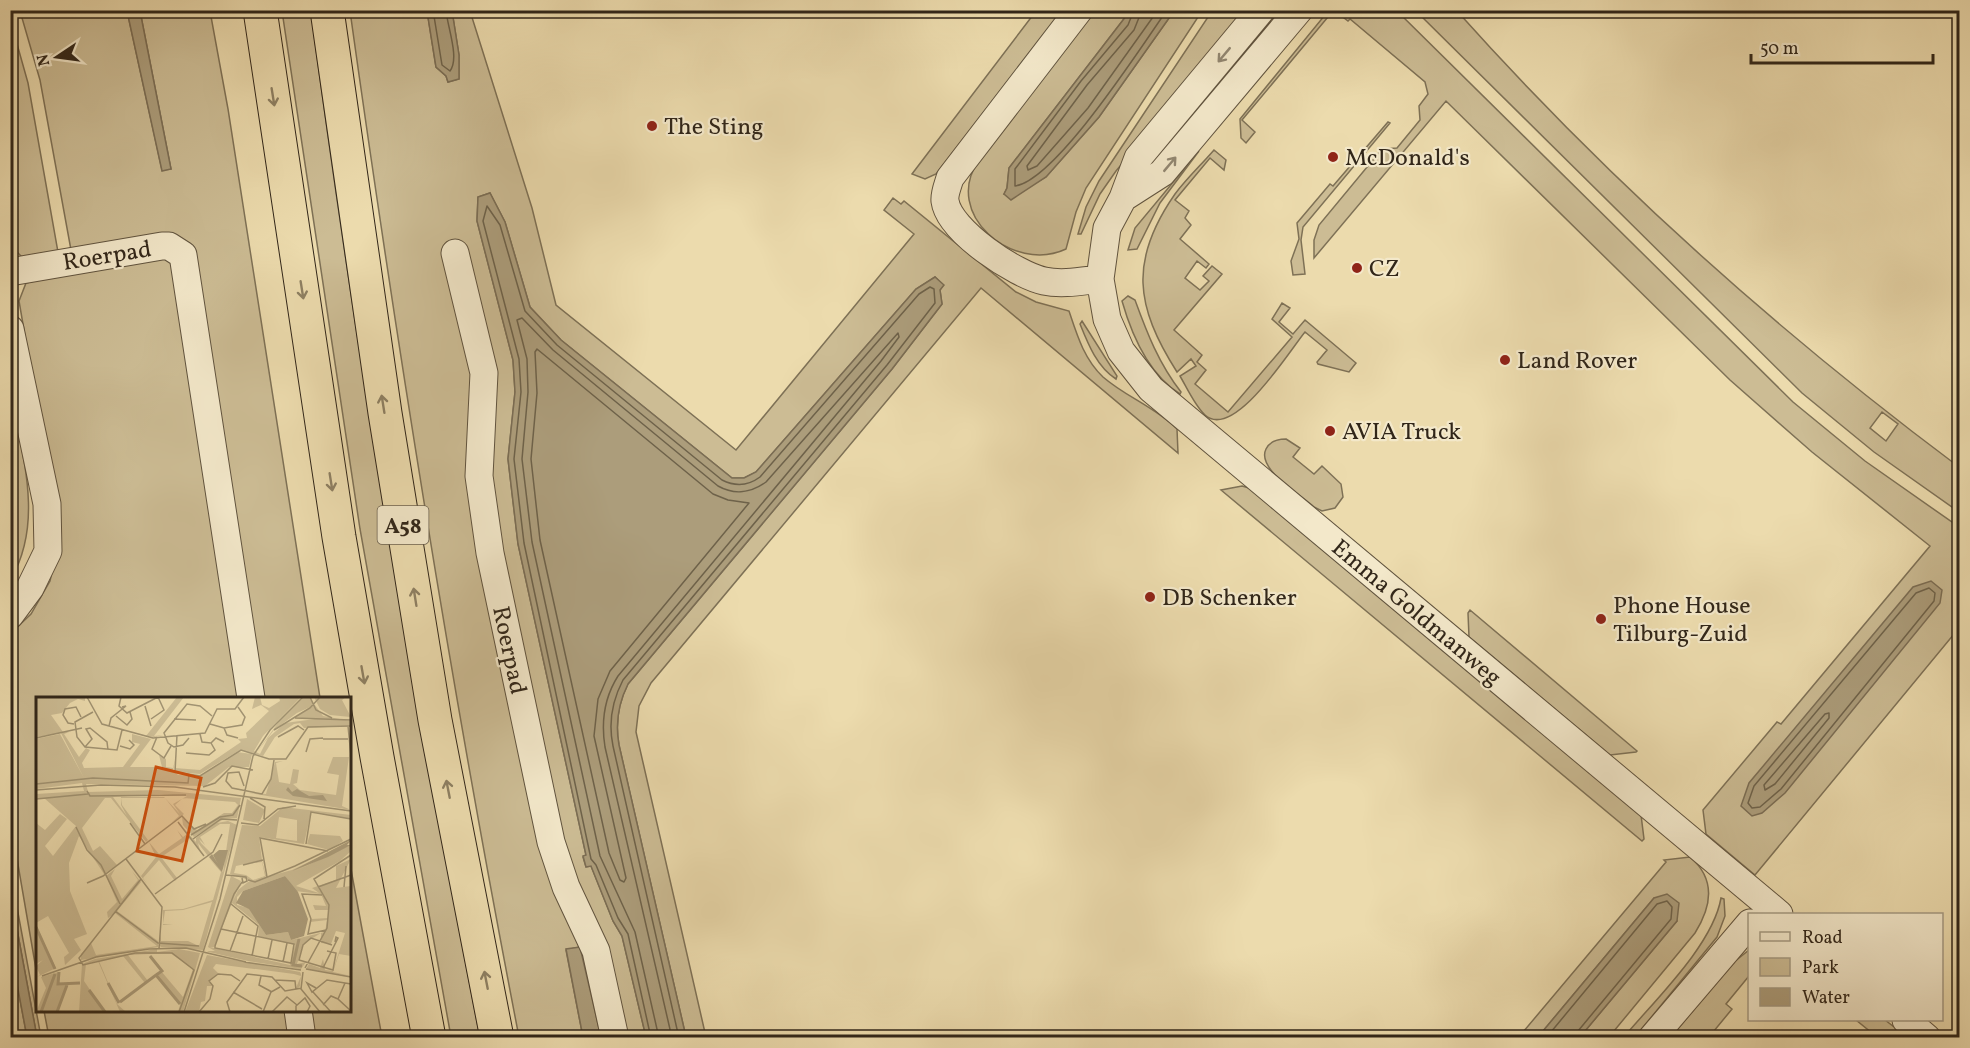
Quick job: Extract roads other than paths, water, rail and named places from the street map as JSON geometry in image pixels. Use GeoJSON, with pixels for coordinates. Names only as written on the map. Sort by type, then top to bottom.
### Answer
{"type":"FeatureCollection","features":[{"type":"Feature","properties":{"kind":"highway","name":"A58"},"geometry":{"type":"LineString","coordinates":[[327,10],[383,402],[435,720],[497,1038]]}},
{"type":"Feature","properties":{"kind":"highway"},"geometry":{"type":"LineString","coordinates":[[258,20],[339,537],[429,1038]]}},
{"type":"Feature","properties":{"kind":"street"},"geometry":{"type":"LineString","coordinates":[[1079,10],[950,178],[945,200],[952,217],[961,229],[1004,263],[1022,273],[1044,281],[1068,282],[1100,279]]}},
{"type":"Feature","properties":{"kind":"street","name":"Emma Goldmanweg"},"geometry":{"type":"LineString","coordinates":[[1261,10],[1138,158],[1123,198],[1107,228],[1100,279],[1103,304],[1112,334],[1135,372],[1151,389],[1762,913]]}},
{"type":"Feature","properties":{"kind":"street"},"geometry":{"type":"LineString","coordinates":[[1123,198],[1162,173],[1299,10]]}},
{"type":"Feature","properties":{"kind":"street","name":"Roerpad"},"geometry":{"type":"LineString","coordinates":[[10,272],[162,246],[169,246],[183,255],[251,697]]}},
{"type":"Feature","properties":{"kind":"street","name":"Roerpad"},"geometry":{"type":"LineString","coordinates":[[455,253],[484,373],[479,476],[490,553],[551,842],[566,887],[596,951],[615,1038]]}},
{"type":"Feature","properties":{"kind":"street"},"geometry":{"type":"LineString","coordinates":[[10,328],[47,504],[48,551],[30,588],[10,615]]}},
{"type":"Feature","properties":{"kind":"street"},"geometry":{"type":"LineString","coordinates":[[1652,1038],[1748,931]]}},
{"type":"Feature","properties":{"kind":"street"},"geometry":{"type":"LineString","coordinates":[[298,1012],[302,1038]]}},
{"type":"Feature","properties":{"kind":"street"},"geometry":{"type":"LineString","coordinates":[[1907,1021],[1927,1038]]}},
{"type":"Feature","properties":{"kind":"water"},"geometry":{"type":"Polygon","coordinates":[[[127,11],[140,11],[171,169],[162,171],[127,11]]]}},
{"type":"Feature","properties":{"kind":"water"},"geometry":{"type":"Polygon","coordinates":[[[427,11],[452,11],[459,55],[459,79],[448,82],[446,76],[436,67],[427,11]]]}},
{"type":"Feature","properties":{"kind":"water"},"geometry":{"type":"Polygon","coordinates":[[[1130,11],[1174,11],[1099,117],[1046,177],[1011,200],[1004,194],[1007,188],[1009,168],[1130,11]]]}},
{"type":"Feature","properties":{"kind":"water"},"geometry":{"type":"Polygon","coordinates":[[[490,193],[505,222],[530,307],[561,340],[732,478],[744,478],[756,472],[916,289],[935,277],[944,285],[940,290],[942,304],[892,369],[628,684],[622,699],[617,721],[619,745],[686,1037],[646,1037],[622,936],[613,921],[591,866],[586,867],[583,856],[586,855],[518,544],[508,459],[515,392],[513,360],[477,221],[478,197],[490,193]]]}},
{"type":"Feature","properties":{"kind":"water"},"geometry":{"type":"Polygon","coordinates":[[[1931,581],[1942,590],[1940,603],[1785,793],[1762,813],[1752,816],[1741,806],[1749,783],[1913,587],[1931,581]]]}},
{"type":"Feature","properties":{"kind":"water"},"geometry":{"type":"Polygon","coordinates":[[[1667,894],[1679,903],[1677,921],[1580,1037],[1538,1037],[1654,898],[1667,894]]]}},
{"type":"Feature","properties":{"kind":"water"},"geometry":{"type":"Polygon","coordinates":[[[11,897],[37,1037],[27,1037],[11,952],[11,897]]]}},
{"type":"Feature","properties":{"kind":"water"},"geometry":{"type":"Polygon","coordinates":[[[580,947],[601,1037],[583,1037],[566,949],[580,947]]]}},
{"type":"Feature","properties":{"kind":"place","name":"The Sting"},"geometry":{"type":"Point","coordinates":[652,126]}},
{"type":"Feature","properties":{"kind":"place","name":"McDonald's"},"geometry":{"type":"Point","coordinates":[1333,157]}},
{"type":"Feature","properties":{"kind":"place","name":"CZ"},"geometry":{"type":"Point","coordinates":[1357,268]}},
{"type":"Feature","properties":{"kind":"place","name":"Land Rover"},"geometry":{"type":"Point","coordinates":[1505,360]}},
{"type":"Feature","properties":{"kind":"place","name":"AVIA Truck"},"geometry":{"type":"Point","coordinates":[1330,431]}},
{"type":"Feature","properties":{"kind":"place","name":"DB Schenker"},"geometry":{"type":"Point","coordinates":[1150,597]}},
{"type":"Feature","properties":{"kind":"place","name":"Phone House Tilburg-Zuid"},"geometry":{"type":"Point","coordinates":[1601,619]}}]}
